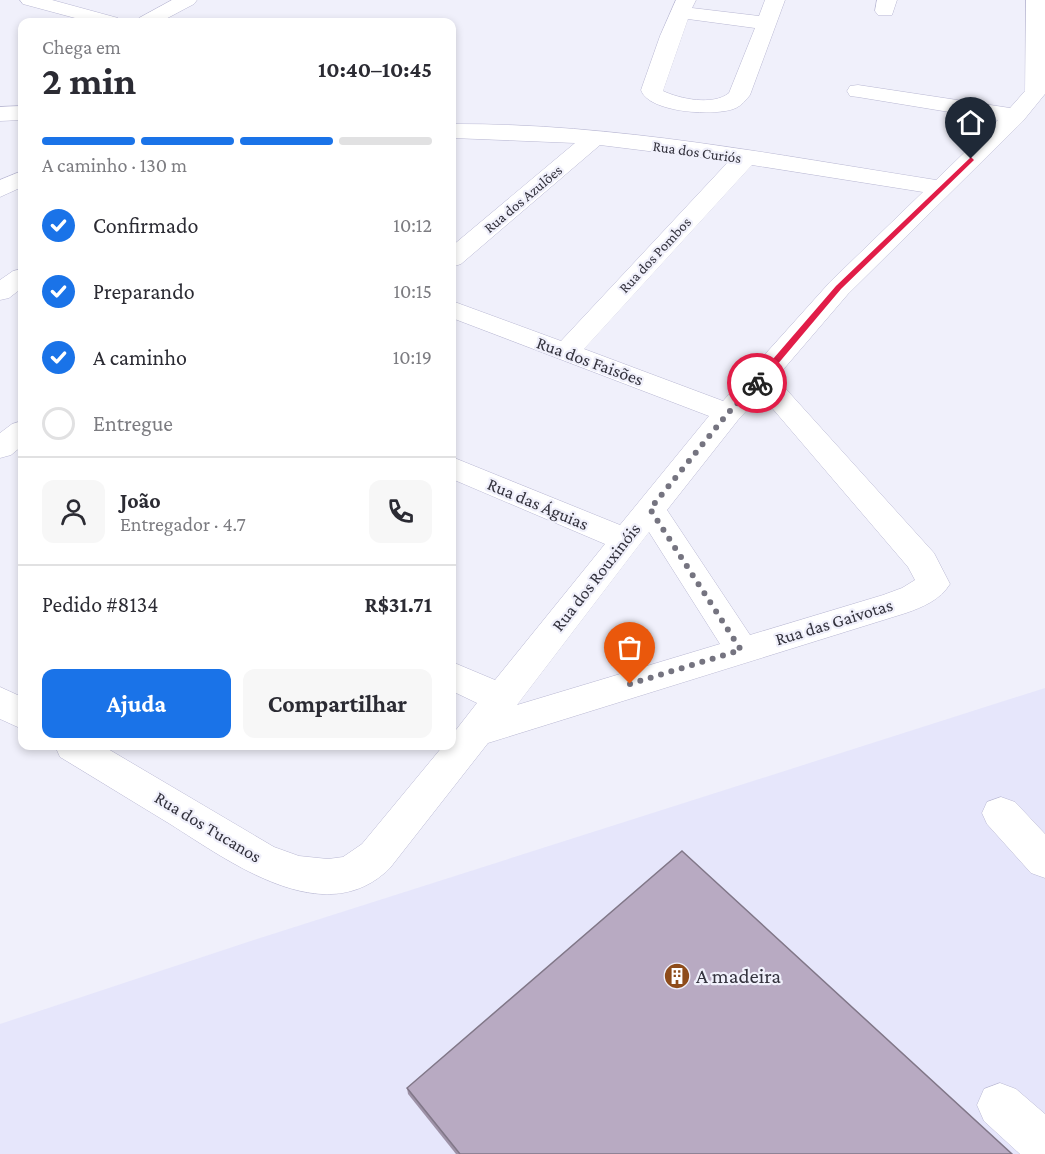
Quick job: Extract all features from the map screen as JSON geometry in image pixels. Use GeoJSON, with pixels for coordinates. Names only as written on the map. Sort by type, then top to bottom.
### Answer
{"type":"FeatureCollection","features":[{"type":"Feature","properties":{"kind":"street"},"geometry":{"type":"LineString","coordinates":[[30,0],[96,18]]}},
{"type":"Feature","properties":{"kind":"street"},"geometry":{"type":"LineString","coordinates":[[154,18],[187,0]]}},
{"type":"Feature","properties":{"kind":"street"},"geometry":{"type":"LineString","coordinates":[[766,22],[683,6],[652,90],[658,98],[693,104],[721,106],[730,103],[739,95],[775,0]]}},
{"type":"Feature","properties":{"kind":"street"},"geometry":{"type":"LineString","coordinates":[[1041,86],[1037,0],[1045,4]]}},
{"type":"Feature","properties":{"kind":"street","name":"Rua dos Rouxinóis"},"geometry":{"type":"LineString","coordinates":[[354,871],[367,864],[378,853],[728,413],[838,288],[1015,116],[1041,86]]}},
{"type":"Feature","properties":{"kind":"street"},"geometry":{"type":"LineString","coordinates":[[858,91],[1015,116]]}},
{"type":"Feature","properties":{"kind":"street"},"geometry":{"type":"LineString","coordinates":[[0,114],[18,113]]}},
{"type":"Feature","properties":{"kind":"street","name":"Rua dos Curiós"},"geometry":{"type":"LineString","coordinates":[[456,131],[521,132],[595,138],[746,158],[941,188]]}},
{"type":"Feature","properties":{"kind":"street","name":"Rua dos Azulões"},"geometry":{"type":"LineString","coordinates":[[456,256],[595,138]]}},
{"type":"Feature","properties":{"kind":"street","name":"Rua dos Pombos"},"geometry":{"type":"LineString","coordinates":[[566,352],[746,158]]}},
{"type":"Feature","properties":{"kind":"street"},"geometry":{"type":"LineString","coordinates":[[0,190],[18,180]]}},
{"type":"Feature","properties":{"kind":"street"},"geometry":{"type":"LineString","coordinates":[[0,292],[18,280]]}},
{"type":"Feature","properties":{"kind":"street","name":"Rua dos Faisões"},"geometry":{"type":"LineString","coordinates":[[456,311],[728,413]]}},
{"type":"Feature","properties":{"kind":"street","name":"Rua das Gaivotas"},"geometry":{"type":"LineString","coordinates":[[475,732],[914,597],[933,584],[922,561],[761,378]]}},
{"type":"Feature","properties":{"kind":"street"},"geometry":{"type":"LineString","coordinates":[[0,448],[18,434]]}},
{"type":"Feature","properties":{"kind":"street"},"geometry":{"type":"LineString","coordinates":[[0,454],[18,463]]}},
{"type":"Feature","properties":{"kind":"street","name":"Rua das Águias"},"geometry":{"type":"LineString","coordinates":[[456,469],[625,540]]}},
{"type":"Feature","properties":{"kind":"street"},"geometry":{"type":"LineString","coordinates":[[650,509],[741,650]]}},
{"type":"Feature","properties":{"kind":"street"},"geometry":{"type":"LineString","coordinates":[[456,677],[501,699]]}},
{"type":"Feature","properties":{"kind":"street"},"geometry":{"type":"LineString","coordinates":[[0,701],[18,712]]}},
{"type":"Feature","properties":{"kind":"street","name":"Rua dos Tucanos"},"geometry":{"type":"LineString","coordinates":[[80,750],[260,859],[285,871],[319,876],[342,875],[354,871]]}},
{"type":"Feature","properties":{"kind":"street"},"geometry":{"type":"LineString","coordinates":[[1000,813],[1045,861]]}},
{"type":"Feature","properties":{"kind":"street"},"geometry":{"type":"LineString","coordinates":[[1000,1105],[1045,1145]]}},
{"type":"Feature","properties":{"kind":"shaded area","name":"A madeira"},"geometry":{"type":"Polygon","coordinates":[[[1045,688],[1045,1154],[0,1154],[0,1024],[257,939],[1045,688]]]}},
{"type":"Feature","properties":{"kind":"building","name":"A madeira"},"geometry":{"type":"Polygon","coordinates":[[[682,851],[1012,1154],[460,1154],[407,1088],[682,851]]]}},
{"type":"Feature","properties":{"kind":"way so far"},"geometry":{"type":"LineString","coordinates":[[630,684],[741,650],[650,509],[728,413],[757,383]]}},
{"type":"Feature","properties":{"kind":"place","name":"A madeira"},"geometry":{"type":"Point","coordinates":[677,976]}},
{"type":"Feature","properties":{"kind":"route"},"geometry":{"type":"LineString","coordinates":[[757,383],[838,288],[971,159]]}}]}
